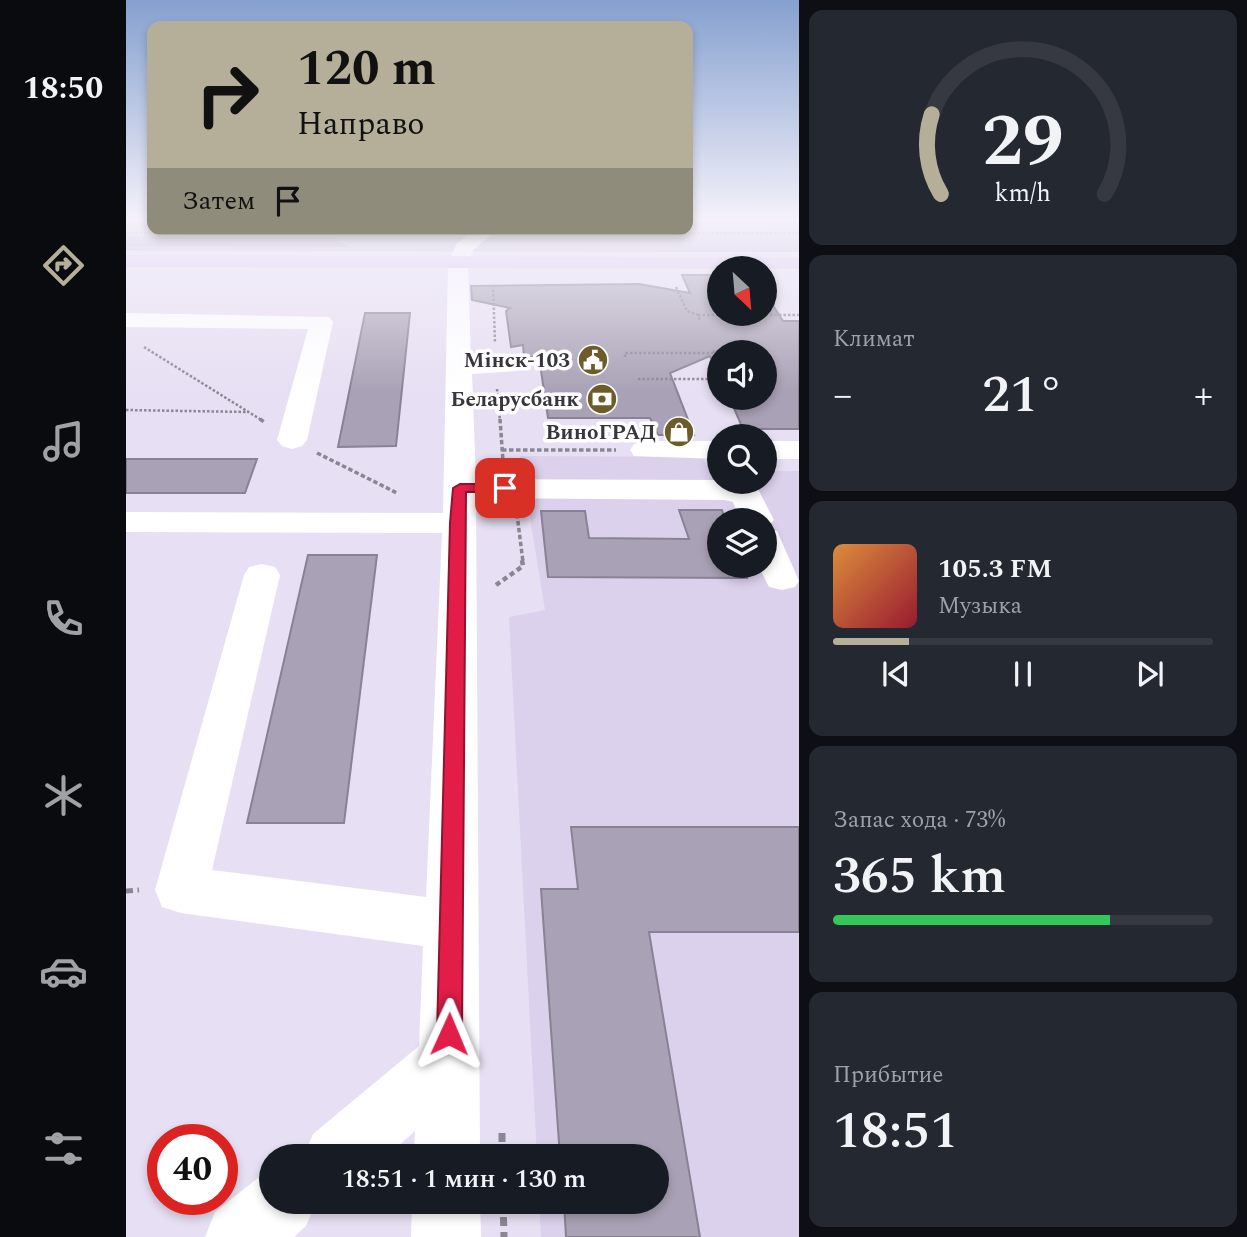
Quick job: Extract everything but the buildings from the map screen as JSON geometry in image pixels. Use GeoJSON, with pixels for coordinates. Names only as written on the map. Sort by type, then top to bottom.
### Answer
{"type":"FeatureCollection","features":[{"type":"Feature","properties":{"kind":"street"},"geometry":{"type":"LineString","coordinates":[[447,1144],[451,925],[474,500],[458,367],[458,277]]}},
{"type":"Feature","properties":{"kind":"street"},"geometry":{"type":"LineString","coordinates":[[126,320],[321,322],[292,440]]}},
{"type":"Feature","properties":{"kind":"street"},"geometry":{"type":"LineString","coordinates":[[458,367],[502,367]]}},
{"type":"Feature","properties":{"kind":"street"},"geometry":{"type":"LineString","coordinates":[[645,450],[707,450]]}},
{"type":"Feature","properties":{"kind":"street"},"geometry":{"type":"LineString","coordinates":[[777,450],[799,450]]}},
{"type":"Feature","properties":{"kind":"street"},"geometry":{"type":"LineString","coordinates":[[126,522],[474,500],[725,490],[747,496],[752,508]]}},
{"type":"Feature","properties":{"kind":"street"},"geometry":{"type":"LineString","coordinates":[[777,567],[782,579]]}},
{"type":"Feature","properties":{"kind":"street"},"geometry":{"type":"LineString","coordinates":[[262,575],[181,890],[451,925]]}},
{"type":"Feature","properties":{"kind":"street"},"geometry":{"type":"LineString","coordinates":[[351,1144],[449,1061]]}},
{"type":"Feature","properties":{"kind":"street"},"geometry":{"type":"LineString","coordinates":[[240,1237],[268,1214]]}},
{"type":"Feature","properties":{"kind":"street"},"geometry":{"type":"LineString","coordinates":[[446,1214],[446,1237]]}},
{"type":"Feature","properties":{"kind":"path"},"geometry":{"type":"LineString","coordinates":[[674,281],[687,311],[698,315],[799,315]]}},
{"type":"Feature","properties":{"kind":"path"},"geometry":{"type":"LineString","coordinates":[[474,500],[502,450],[502,367],[493,284]]}},
{"type":"Feature","properties":{"kind":"path"},"geometry":{"type":"LineString","coordinates":[[698,315],[700,321]]}},
{"type":"Feature","properties":{"kind":"path"},"geometry":{"type":"LineString","coordinates":[[625,357],[625,353],[707,351]]}},
{"type":"Feature","properties":{"kind":"path"},"geometry":{"type":"LineString","coordinates":[[638,379],[707,379]]}},
{"type":"Feature","properties":{"kind":"path"},"geometry":{"type":"LineString","coordinates":[[126,410],[248,412]]}},
{"type":"Feature","properties":{"kind":"path"},"geometry":{"type":"LineString","coordinates":[[502,450],[645,450]]}},
{"type":"Feature","properties":{"kind":"path"},"geometry":{"type":"LineString","coordinates":[[474,500],[516,499],[523,566],[489,590]]}},
{"type":"Feature","properties":{"kind":"path"},"geometry":{"type":"LineString","coordinates":[[503,1214],[504,1237]]}},
{"type":"Feature","properties":{"kind":"shaded area"},"geometry":{"type":"Polygon","coordinates":[[[520,456],[702,457],[707,466],[707,494],[777,494],[777,471],[799,471],[799,1237],[541,1237],[540,1214],[669,1214],[669,1144],[536,1144],[509,617],[545,610],[520,456]]]}},
{"type":"Feature","properties":{"kind":"place","name":"Мінск-103"},"geometry":{"type":"Point","coordinates":[593,360]}},
{"type":"Feature","properties":{"kind":"place","name":"Беларусбанк"},"geometry":{"type":"Point","coordinates":[602,399]}},
{"type":"Feature","properties":{"kind":"place","name":"ВиноГРАД"},"geometry":{"type":"Point","coordinates":[679,432]}},
{"type":"Feature","properties":{"kind":"route"},"geometry":{"type":"LineString","coordinates":[[449,1034],[457,523],[460,488],[505,488]]}}]}
